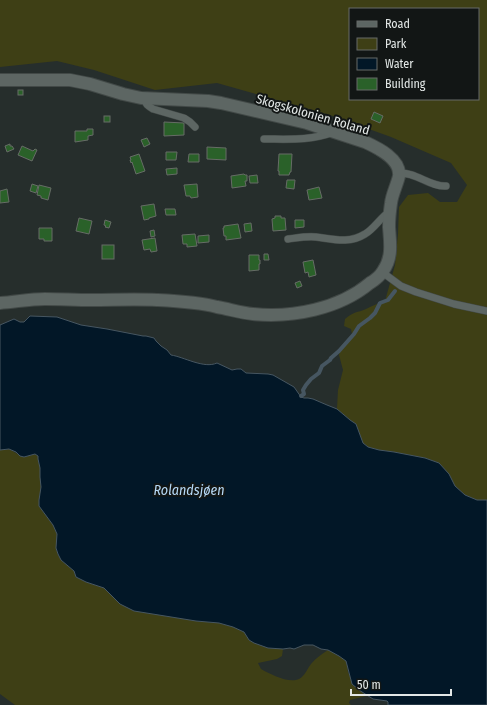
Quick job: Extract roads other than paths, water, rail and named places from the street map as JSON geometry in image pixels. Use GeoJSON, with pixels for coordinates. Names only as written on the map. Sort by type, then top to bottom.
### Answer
{"type":"FeatureCollection","features":[{"type":"Feature","properties":{"kind":"street","name":"Skogskolonien Roland"},"geometry":{"type":"LineString","coordinates":[[0,80],[70,80],[144,98],[195,100],[221,103],[307,124],[365,142],[381,150],[393,160],[399,173]]}},
{"type":"Feature","properties":{"kind":"street"},"geometry":{"type":"LineString","coordinates":[[0,303],[44,299],[152,300],[186,302],[246,313],[275,315],[302,312],[342,301],[364,289],[382,272],[388,261],[390,248],[389,228],[391,201],[399,173]]}},
{"type":"Feature","properties":{"kind":"lane"},"geometry":{"type":"LineString","coordinates":[[144,98],[145,102],[153,109],[184,118],[195,127]]}},
{"type":"Feature","properties":{"kind":"lane"},"geometry":{"type":"LineString","coordinates":[[264,139],[309,138],[334,132]]}},
{"type":"Feature","properties":{"kind":"lane"},"geometry":{"type":"LineString","coordinates":[[399,173],[407,173],[439,186],[446,186]]}},
{"type":"Feature","properties":{"kind":"lane"},"geometry":{"type":"LineString","coordinates":[[288,239],[308,237],[334,240],[354,239],[370,231],[380,219],[390,211]]}},
{"type":"Feature","properties":{"kind":"lane"},"geometry":{"type":"LineString","coordinates":[[382,272],[401,286],[416,292],[454,304],[487,311]]}},
{"type":"Feature","properties":{"kind":"water","name":"Rolandsjøen"},"geometry":{"type":"Polygon","coordinates":[[[30,316],[57,317],[81,325],[146,336],[154,338],[171,355],[200,364],[206,365],[217,363],[232,370],[241,369],[246,373],[273,375],[294,387],[301,397],[313,399],[337,409],[356,424],[363,443],[368,447],[425,458],[439,463],[449,474],[455,486],[465,495],[477,500],[487,500],[487,705],[388,705],[387,701],[373,699],[352,684],[346,661],[328,650],[321,649],[313,645],[304,645],[294,649],[268,648],[249,640],[244,632],[219,623],[196,621],[134,611],[120,604],[104,588],[76,577],[74,571],[61,560],[56,548],[57,534],[53,525],[39,506],[41,487],[38,456],[35,454],[24,457],[9,449],[0,450],[0,325],[14,319],[24,322],[30,316]]]}},
{"type":"Feature","properties":{"kind":"waterway"},"geometry":{"type":"LineString","coordinates":[[301,396],[304,394],[303,390],[306,385],[319,373],[322,366],[339,351],[359,326],[375,313],[380,303],[388,300],[395,291]]}}]}
